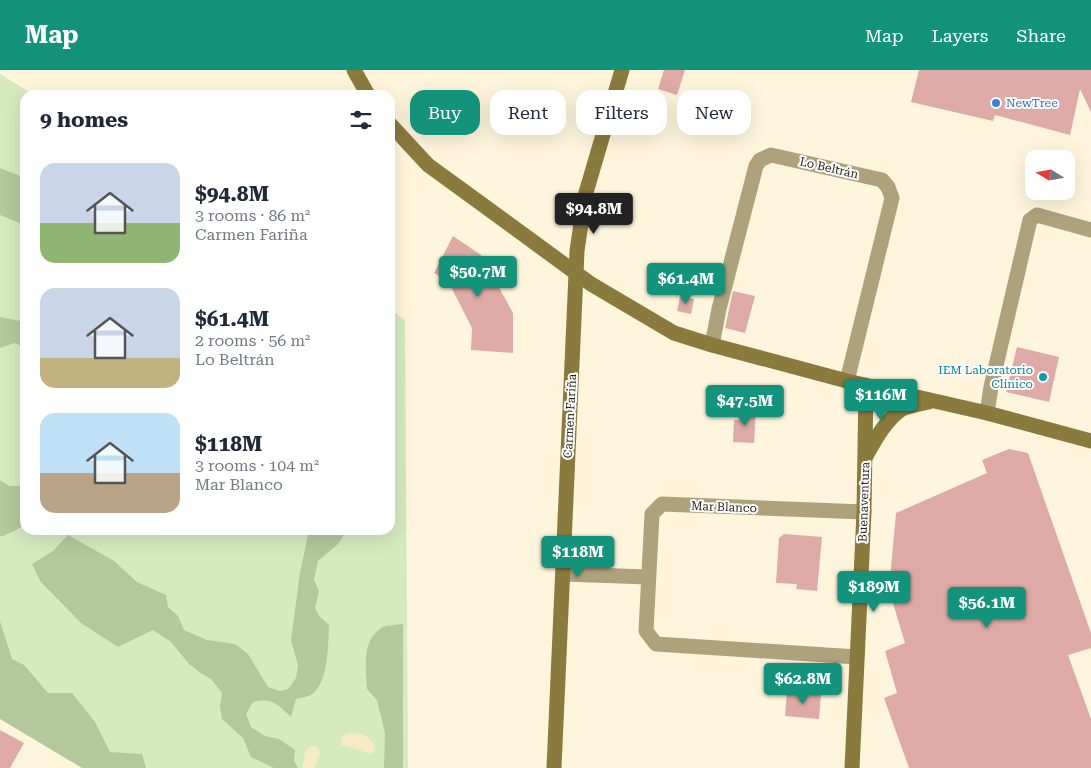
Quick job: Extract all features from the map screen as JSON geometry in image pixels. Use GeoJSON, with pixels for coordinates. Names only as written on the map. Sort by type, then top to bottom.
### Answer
{"type":"FeatureCollection","features":[{"type":"Feature","properties":{"kind":"street"},"geometry":{"type":"LineString","coordinates":[[354,70],[365,90]]}},
{"type":"Feature","properties":{"kind":"street","name":"Carmen Fariña"},"geometry":{"type":"LineString","coordinates":[[554,768],[577,251],[585,196],[622,70]]}},
{"type":"Feature","properties":{"kind":"street"},"geometry":{"type":"LineString","coordinates":[[395,129],[428,165],[591,284],[674,334],[866,386],[987,413],[1091,441]]}},
{"type":"Feature","properties":{"kind":"street","name":"Lo Beltrán"},"geometry":{"type":"LineString","coordinates":[[712,345],[726,281],[756,166],[760,160],[771,155],[882,180],[888,187],[892,198],[847,381]]}},
{"type":"Feature","properties":{"kind":"street"},"geometry":{"type":"LineString","coordinates":[[987,413],[1030,220],[1037,215],[1091,230]]}},
{"type":"Feature","properties":{"kind":"street","name":"Buenaventura"},"geometry":{"type":"LineString","coordinates":[[852,768],[864,512],[866,386]]}},
{"type":"Feature","properties":{"kind":"street"},"geometry":{"type":"LineString","coordinates":[[866,457],[879,433],[900,410],[932,401]]}},
{"type":"Feature","properties":{"kind":"street","name":"Mar Blanco"},"geometry":{"type":"LineString","coordinates":[[857,657],[656,644],[646,631],[648,578],[652,514],[662,504],[864,512]]}},
{"type":"Feature","properties":{"kind":"street"},"geometry":{"type":"LineString","coordinates":[[563,574],[648,578]]}},
{"type":"Feature","properties":{"kind":"green space"},"geometry":{"type":"Polygon","coordinates":[[[0,74],[26,90],[20,90],[20,535],[395,535],[395,313],[405,320],[408,768],[95,768],[0,714],[0,74]]]}},
{"type":"Feature","properties":{"kind":"green space"},"geometry":{"type":"Polygon","coordinates":[[[0,168],[20,176],[20,223],[0,215],[0,168]]]}},
{"type":"Feature","properties":{"kind":"green space"},"geometry":{"type":"Polygon","coordinates":[[[0,317],[20,321],[20,346],[15,343],[0,348],[0,317]]]}},
{"type":"Feature","properties":{"kind":"green space"},"geometry":{"type":"Polygon","coordinates":[[[0,480],[9,486],[20,486],[20,528],[0,536],[0,480]]]}},
{"type":"Feature","properties":{"kind":"green space"},"geometry":{"type":"Polygon","coordinates":[[[68,535],[114,561],[137,582],[166,595],[168,607],[178,616],[184,630],[207,640],[235,644],[248,654],[268,687],[280,691],[288,689],[296,678],[298,665],[291,640],[300,573],[308,535],[344,535],[339,543],[318,561],[314,580],[319,591],[315,608],[319,616],[329,625],[328,652],[321,682],[311,695],[296,699],[291,717],[270,701],[253,702],[246,714],[251,727],[265,736],[279,739],[295,750],[294,761],[298,768],[274,768],[251,757],[243,738],[222,719],[220,706],[222,693],[211,679],[189,664],[171,642],[153,630],[118,647],[81,623],[40,581],[32,564],[53,551],[68,535]]]}},
{"type":"Feature","properties":{"kind":"green space"},"geometry":{"type":"Polygon","coordinates":[[[0,621],[12,659],[24,665],[48,693],[72,693],[95,722],[110,752],[142,754],[146,768],[82,768],[0,719],[0,621]]]}},
{"type":"Feature","properties":{"kind":"green space"},"geometry":{"type":"Polygon","coordinates":[[[403,624],[403,768],[384,768],[385,733],[377,700],[367,689],[366,655],[371,639],[376,632],[385,626],[403,624]]]}},
{"type":"Feature","properties":{"kind":"sand"},"geometry":{"type":"Polygon","coordinates":[[[346,734],[363,735],[371,740],[375,746],[373,752],[368,754],[341,745],[341,738],[346,734]]]}},
{"type":"Feature","properties":{"kind":"sand"},"geometry":{"type":"Polygon","coordinates":[[[314,746],[317,747],[320,753],[315,768],[302,768],[306,751],[314,746]]]}},
{"type":"Feature","properties":{"kind":"building"},"geometry":{"type":"Polygon","coordinates":[[[664,70],[685,70],[677,90],[677,95],[667,92],[667,90],[658,89],[664,70]]]}},
{"type":"Feature","properties":{"kind":"building","name":"NewTree"},"geometry":{"type":"Polygon","coordinates":[[[919,70],[1091,70],[1091,112],[1080,89],[1070,135],[995,115],[993,121],[911,102],[919,70]]]}},
{"type":"Feature","properties":{"kind":"building"},"geometry":{"type":"Polygon","coordinates":[[[453,236],[481,255],[513,313],[513,353],[471,350],[472,328],[448,281],[434,273],[453,236]]]}},
{"type":"Feature","properties":{"kind":"building"},"geometry":{"type":"Polygon","coordinates":[[[733,291],[755,296],[745,333],[725,328],[733,291]]]}},
{"type":"Feature","properties":{"kind":"building"},"geometry":{"type":"Polygon","coordinates":[[[680,297],[694,299],[691,314],[677,311],[680,297]]]}},
{"type":"Feature","properties":{"kind":"building"},"geometry":{"type":"Polygon","coordinates":[[[1017,347],[1059,357],[1049,402],[1006,392],[1017,347]]]}},
{"type":"Feature","properties":{"kind":"building"},"geometry":{"type":"Polygon","coordinates":[[[740,410],[756,410],[754,443],[733,442],[734,420],[739,420],[740,410]]]}},
{"type":"Feature","properties":{"kind":"building"},"geometry":{"type":"Polygon","coordinates":[[[1009,449],[1028,453],[1091,633],[1091,648],[1068,655],[1091,719],[1091,768],[909,768],[884,698],[897,693],[885,651],[905,643],[889,590],[896,513],[987,473],[982,460],[1009,449]]]}},
{"type":"Feature","properties":{"kind":"building"},"geometry":{"type":"Polygon","coordinates":[[[784,534],[822,537],[817,591],[796,589],[797,584],[776,583],[779,538],[784,534]]]}},
{"type":"Feature","properties":{"kind":"building"},"geometry":{"type":"Polygon","coordinates":[[[787,691],[821,694],[819,719],[785,716],[787,691]]]}},
{"type":"Feature","properties":{"kind":"building"},"geometry":{"type":"Polygon","coordinates":[[[0,730],[24,743],[10,768],[0,768],[0,730]]]}},
{"type":"Feature","properties":{"kind":"place","name":"NewTree"},"geometry":{"type":"Point","coordinates":[996,103]}},
{"type":"Feature","properties":{"kind":"place","name":"IEM Laboratorio Clínico"},"geometry":{"type":"Point","coordinates":[1043,377]}}]}
